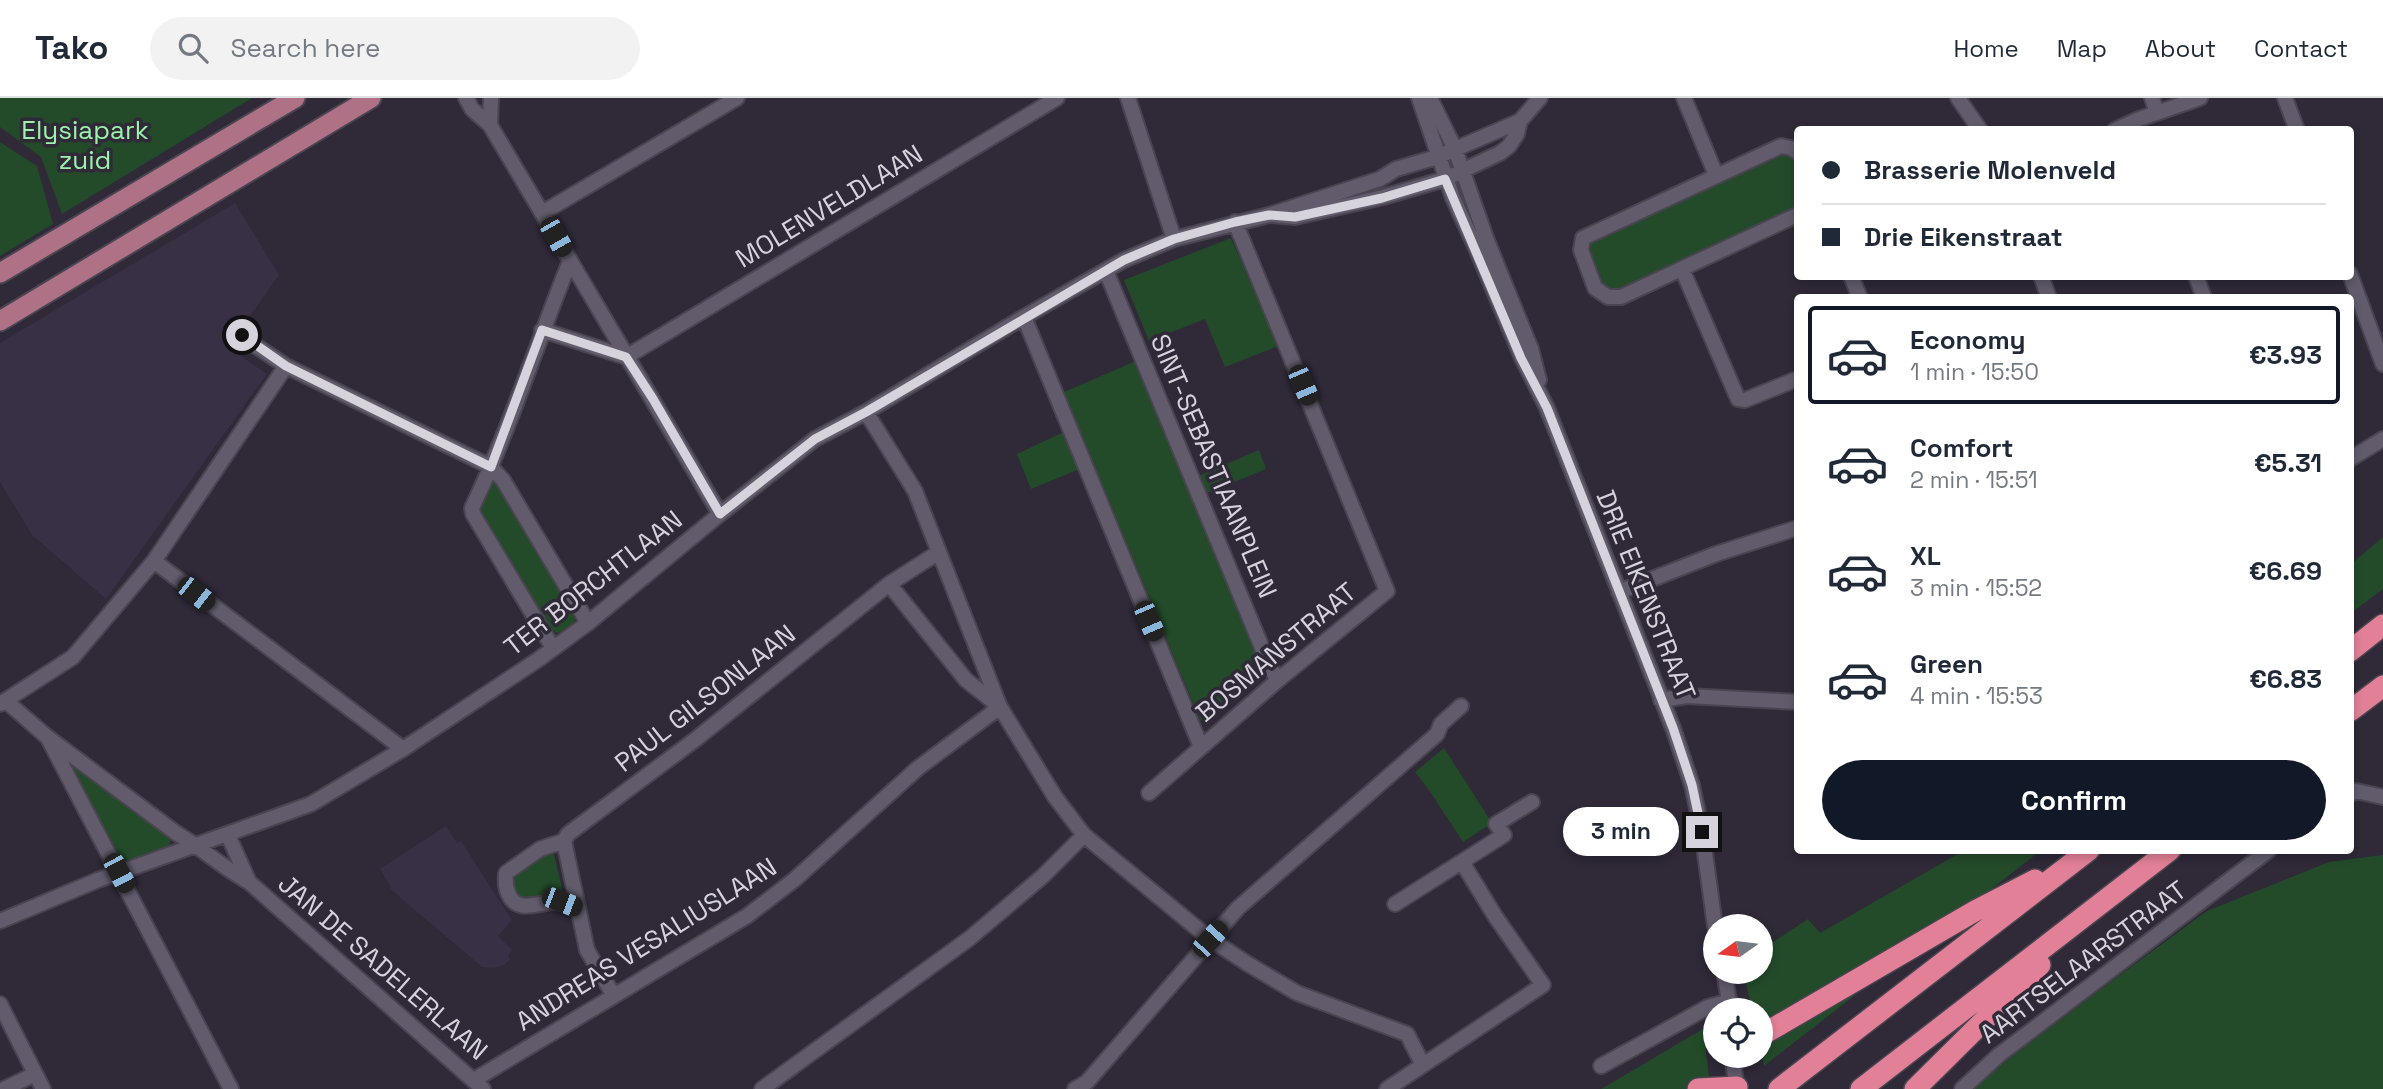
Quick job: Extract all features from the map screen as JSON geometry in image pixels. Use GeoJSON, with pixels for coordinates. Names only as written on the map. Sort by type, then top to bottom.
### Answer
{"type":"FeatureCollection","features":[{"type":"Feature","properties":{"kind":"highway"},"geometry":{"type":"LineString","coordinates":[[2354,647],[2383,625]]}},
{"type":"Feature","properties":{"kind":"highway"},"geometry":{"type":"LineString","coordinates":[[2354,708],[2383,686]]}},
{"type":"Feature","properties":{"kind":"highway"},"geometry":{"type":"LineString","coordinates":[[1773,1028],[1976,911],[2082,854]]}},
{"type":"Feature","properties":{"kind":"highway"},"geometry":{"type":"LineString","coordinates":[[1779,1089],[2084,854]]}},
{"type":"Feature","properties":{"kind":"highway"},"geometry":{"type":"LineString","coordinates":[[1861,1089],[2165,854]]}},
{"type":"Feature","properties":{"kind":"highway"},"geometry":{"type":"LineString","coordinates":[[1915,1089],[2107,900]]}},
{"type":"Feature","properties":{"kind":"highway"},"geometry":{"type":"LineString","coordinates":[[1698,1089],[1737,1088]]}},
{"type":"Feature","properties":{"kind":"main road"},"geometry":{"type":"LineString","coordinates":[[0,273],[295,98]]}},
{"type":"Feature","properties":{"kind":"main road"},"geometry":{"type":"LineString","coordinates":[[0,321],[371,98]]}},
{"type":"Feature","properties":{"kind":"street"},"geometry":{"type":"LineString","coordinates":[[466,98],[472,108],[490,125],[720,514]]}},
{"type":"Feature","properties":{"kind":"street"},"geometry":{"type":"LineString","coordinates":[[490,125],[491,98]]}},
{"type":"Feature","properties":{"kind":"street"},"geometry":{"type":"LineString","coordinates":[[542,213],[737,98]]}},
{"type":"Feature","properties":{"kind":"street","name":"MOLENVELDLAAN"},"geometry":{"type":"LineString","coordinates":[[626,357],[1057,98]]}},
{"type":"Feature","properties":{"kind":"street"},"geometry":{"type":"LineString","coordinates":[[1128,98],[1174,239]]}},
{"type":"Feature","properties":{"kind":"street","name":"DRIE EIKENSTRAAT"},"geometry":{"type":"LineString","coordinates":[[1419,98],[1445,179],[1521,358],[1547,408],[1673,728],[1692,785],[1702,832],[1713,914]]}},
{"type":"Feature","properties":{"kind":"street","name":"DRIE EIKENSTRAAT"},"geometry":{"type":"LineString","coordinates":[[1430,98],[1455,149],[1486,238],[1531,349],[1547,408]]}},
{"type":"Feature","properties":{"kind":"street"},"geometry":{"type":"LineString","coordinates":[[1520,121],[1540,98]]}},
{"type":"Feature","properties":{"kind":"street"},"geometry":{"type":"LineString","coordinates":[[1684,98],[1716,175]]}},
{"type":"Feature","properties":{"kind":"street"},"geometry":{"type":"LineString","coordinates":[[1958,98],[1977,126]]}},
{"type":"Feature","properties":{"kind":"street"},"geometry":{"type":"LineString","coordinates":[[2152,98],[2157,113]]}},
{"type":"Feature","properties":{"kind":"street"},"geometry":{"type":"LineString","coordinates":[[2141,124],[2157,113],[2200,98]]}},
{"type":"Feature","properties":{"kind":"street"},"geometry":{"type":"LineString","coordinates":[[2285,98],[2296,126]]}},
{"type":"Feature","properties":{"kind":"street","name":"TER BORCHTLAAN"},"geometry":{"type":"LineString","coordinates":[[1269,215],[1295,217],[1382,198],[1445,179],[1500,153],[1517,134],[1520,121]]}},
{"type":"Feature","properties":{"kind":"street","name":"TER BORCHTLAAN"},"geometry":{"type":"LineString","coordinates":[[0,921],[54,897],[311,804],[402,749],[588,623],[815,439],[866,412],[1124,260],[1174,239],[1269,215],[1380,179],[1396,169],[1437,157],[1520,121]]}},
{"type":"Feature","properties":{"kind":"street"},"geometry":{"type":"LineString","coordinates":[[1794,150],[1781,146],[1716,175],[1583,238],[1580,250],[1595,288],[1608,297],[1621,297],[1794,216]]}},
{"type":"Feature","properties":{"kind":"street","name":"BOSMANSTRAAT"},"geometry":{"type":"LineString","coordinates":[[1149,793],[1278,680],[1387,591],[1235,222]]}},
{"type":"Feature","properties":{"kind":"street"},"geometry":{"type":"LineString","coordinates":[[553,648],[472,514],[472,508],[491,467],[570,261]]}},
{"type":"Feature","properties":{"kind":"street"},"geometry":{"type":"LineString","coordinates":[[1682,269],[1738,399],[1745,400],[1794,380]]}},
{"type":"Feature","properties":{"kind":"street","name":"SINT-SEBASTIAANPLEIN"},"geometry":{"type":"LineString","coordinates":[[1106,271],[1270,667],[1278,680]]}},
{"type":"Feature","properties":{"kind":"street"},"geometry":{"type":"LineString","coordinates":[[2352,280],[2383,364]]}},
{"type":"Feature","properties":{"kind":"street"},"geometry":{"type":"LineString","coordinates":[[1024,317],[1201,747]]}},
{"type":"Feature","properties":{"kind":"street"},"geometry":{"type":"LineString","coordinates":[[542,330],[626,357]]}},
{"type":"Feature","properties":{"kind":"street"},"geometry":{"type":"LineString","coordinates":[[242,335],[286,366],[491,467],[503,480],[588,623]]}},
{"type":"Feature","properties":{"kind":"street"},"geometry":{"type":"LineString","coordinates":[[3,703],[74,657],[154,561],[286,366]]}},
{"type":"Feature","properties":{"kind":"street"},"geometry":{"type":"LineString","coordinates":[[866,412],[915,491],[1000,707],[1055,797],[1084,835],[1210,939],[1297,993],[1407,1034],[1423,1065]]}},
{"type":"Feature","properties":{"kind":"street"},"geometry":{"type":"LineString","coordinates":[[2354,457],[2383,439]]}},
{"type":"Feature","properties":{"kind":"street"},"geometry":{"type":"LineString","coordinates":[[1619,592],[1716,554],[1794,529]]}},
{"type":"Feature","properties":{"kind":"street","name":"PAUL GILSONLAAN"},"geometry":{"type":"LineString","coordinates":[[578,908],[562,902],[518,905],[513,902],[505,881],[506,873],[540,849],[564,841],[568,834],[696,739],[889,584],[939,552]]}},
{"type":"Feature","properties":{"kind":"street"},"geometry":{"type":"LineString","coordinates":[[154,561],[402,749]]}},
{"type":"Feature","properties":{"kind":"street"},"geometry":{"type":"LineString","coordinates":[[889,584],[966,680],[1000,707]]}},
{"type":"Feature","properties":{"kind":"street"},"geometry":{"type":"LineString","coordinates":[[1661,700],[1687,696],[1794,702]]}},
{"type":"Feature","properties":{"kind":"street","name":"JAN DE SADELERLAAN"},"geometry":{"type":"LineString","coordinates":[[3,703],[176,833],[198,846],[230,872],[249,882],[479,1084]]}},
{"type":"Feature","properties":{"kind":"street"},"geometry":{"type":"LineString","coordinates":[[1086,1087],[1238,908],[1437,734],[1441,724],[1461,706]]}},
{"type":"Feature","properties":{"kind":"street","name":"ANDREAS VESALIUSLAAN"},"geometry":{"type":"LineString","coordinates":[[479,1084],[614,996],[747,916],[794,880],[918,768],[1000,707]]}},
{"type":"Feature","properties":{"kind":"street"},"geometry":{"type":"LineString","coordinates":[[46,736],[232,1089]]}},
{"type":"Feature","properties":{"kind":"street"},"geometry":{"type":"LineString","coordinates":[[2354,792],[2383,797]]}},
{"type":"Feature","properties":{"kind":"street"},"geometry":{"type":"LineString","coordinates":[[1395,904],[1504,835],[1496,824],[1532,802]]}},
{"type":"Feature","properties":{"kind":"street","name":"JAN DE SADELERLAAN"},"geometry":{"type":"LineString","coordinates":[[228,835],[249,882]]}},
{"type":"Feature","properties":{"kind":"street"},"geometry":{"type":"LineString","coordinates":[[762,1089],[970,938],[1043,876],[1084,835]]}},
{"type":"Feature","properties":{"kind":"street"},"geometry":{"type":"LineString","coordinates":[[564,841],[587,950],[614,996]]}},
{"type":"Feature","properties":{"kind":"street","name":"AARTSELAARSTRAAT"},"geometry":{"type":"LineString","coordinates":[[1962,1089],[1999,1055],[2264,854]]}},
{"type":"Feature","properties":{"kind":"street"},"geometry":{"type":"LineString","coordinates":[[1387,1089],[1543,985],[1495,916],[1462,862]]}},
{"type":"Feature","properties":{"kind":"street"},"geometry":{"type":"LineString","coordinates":[[0,1004],[43,1089]]}},
{"type":"Feature","properties":{"kind":"street"},"geometry":{"type":"LineString","coordinates":[[1601,1066],[1703,1016]]}},
{"type":"Feature","properties":{"kind":"street"},"geometry":{"type":"LineString","coordinates":[[1734,1068],[1737,1088]]}},
{"type":"Feature","properties":{"kind":"street"},"geometry":{"type":"LineString","coordinates":[[5,1089],[35,1074]]}},
{"type":"Feature","properties":{"kind":"shaded area"},"geometry":{"type":"Polygon","coordinates":[[[235,203],[279,275],[228,347],[267,374],[106,599],[32,535],[0,482],[0,343],[235,203]]]}},
{"type":"Feature","properties":{"kind":"shaded area"},"geometry":{"type":"Polygon","coordinates":[[[446,826],[457,843],[461,841],[512,920],[498,936],[512,950],[508,956],[510,959],[504,965],[482,967],[390,889],[380,869],[446,826]]]}},
{"type":"Feature","properties":{"kind":"green space","name":"Elysiapark zuid"},"geometry":{"type":"Polygon","coordinates":[[[0,98],[252,98],[62,214],[41,157],[0,127],[0,98]]]}},
{"type":"Feature","properties":{"kind":"green space"},"geometry":{"type":"Polygon","coordinates":[[[0,142],[37,166],[53,224],[0,256],[0,142]]]}},
{"type":"Feature","properties":{"kind":"green space"},"geometry":{"type":"Polygon","coordinates":[[[1785,154],[1794,158],[1794,212],[1623,291],[1612,292],[1601,283],[1592,265],[1590,251],[1590,244],[1598,234],[1771,155],[1785,154]]]}},
{"type":"Feature","properties":{"kind":"green space"},"geometry":{"type":"Polygon","coordinates":[[[1231,238],[1278,346],[1225,367],[1205,319],[1149,341],[1124,280],[1231,238]]]}},
{"type":"Feature","properties":{"kind":"green space"},"geometry":{"type":"Polygon","coordinates":[[[1136,361],[1264,670],[1201,722],[1064,392],[1136,361]]]}},
{"type":"Feature","properties":{"kind":"green space"},"geometry":{"type":"Polygon","coordinates":[[[1066,431],[1082,468],[1031,489],[1017,454],[1066,431]]]}},
{"type":"Feature","properties":{"kind":"green space"},"geometry":{"type":"Polygon","coordinates":[[[1259,450],[1266,469],[1205,494],[1198,476],[1259,450]]]}},
{"type":"Feature","properties":{"kind":"green space"},"geometry":{"type":"Polygon","coordinates":[[[489,485],[500,485],[577,616],[564,631],[557,633],[547,626],[478,510],[489,485]]]}},
{"type":"Feature","properties":{"kind":"green space"},"geometry":{"type":"Polygon","coordinates":[[[2383,537],[2383,589],[2354,611],[2354,562],[2383,537]]]}},
{"type":"Feature","properties":{"kind":"green space"},"geometry":{"type":"Polygon","coordinates":[[[1444,748],[1492,823],[1463,842],[1415,772],[1444,748]]]}},
{"type":"Feature","properties":{"kind":"green space"},"geometry":{"type":"Polygon","coordinates":[[[75,766],[171,838],[169,848],[131,862],[121,858],[74,773],[75,766]]]}},
{"type":"Feature","properties":{"kind":"green space"},"geometry":{"type":"Polygon","coordinates":[[[553,850],[564,897],[542,901],[522,898],[513,887],[515,871],[553,850]]]}},
{"type":"Feature","properties":{"kind":"green space"},"geometry":{"type":"Polygon","coordinates":[[[1958,854],[2036,854],[1773,1059],[1773,998],[1749,998],[1746,984],[1773,984],[1773,942],[1808,919],[1820,933],[1958,854]]]}},
{"type":"Feature","properties":{"kind":"green space"},"geometry":{"type":"Polygon","coordinates":[[[2383,855],[2383,1089],[1974,1089],[2010,1058],[2207,911],[2329,862],[2383,855]]]}},
{"type":"Feature","properties":{"kind":"green space"},"geometry":{"type":"Polygon","coordinates":[[[1703,1029],[1703,1068],[1708,1068],[1709,1077],[1707,1089],[1601,1089],[1703,1029]]]}},
{"type":"Feature","properties":{"kind":"route"},"geometry":{"type":"LineString","coordinates":[[242,335],[286,366],[491,467],[542,330],[626,357],[720,514],[815,439],[866,412],[1124,260],[1154,246],[1235,222],[1269,215],[1295,217],[1382,198],[1445,179],[1521,358],[1547,408],[1673,728],[1692,785],[1702,832]]}}]}
